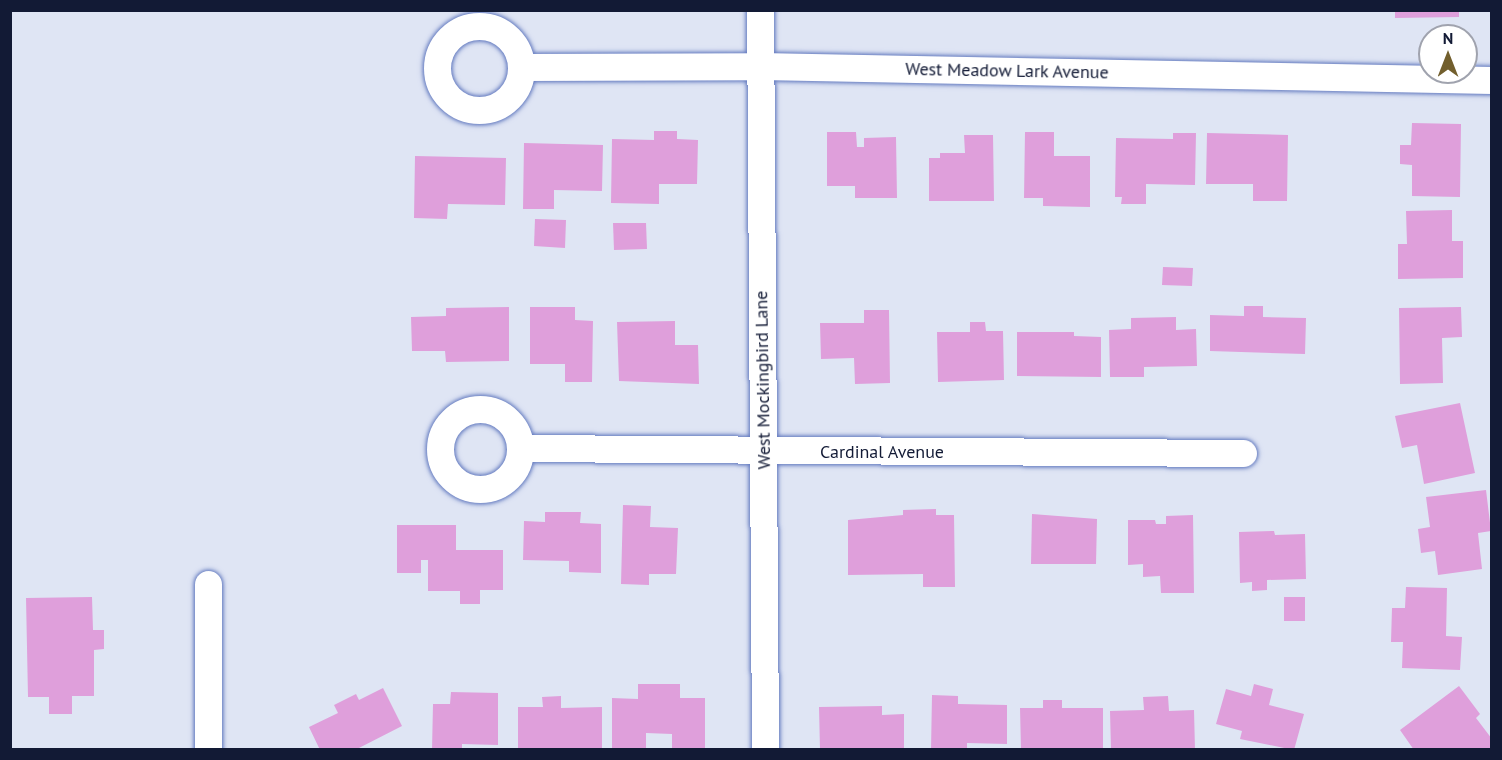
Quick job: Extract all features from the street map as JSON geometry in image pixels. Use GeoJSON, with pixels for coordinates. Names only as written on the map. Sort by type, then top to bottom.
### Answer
{"type":"FeatureCollection","features":[{"type":"Feature","properties":{"kind":"street","name":"West Mockingbird Lane"},"geometry":{"type":"LineString","coordinates":[[760,10],[765,750]]}},
{"type":"Feature","properties":{"kind":"street","name":"West Meadow Lark Avenue"},"geometry":{"type":"LineString","coordinates":[[522,67],[760,66],[1491,80]]}},
{"type":"Feature","properties":{"kind":"street","name":"Cardinal Avenue"},"geometry":{"type":"LineString","coordinates":[[521,448],[1243,453]]}},
{"type":"Feature","properties":{"kind":"street"},"geometry":{"type":"LineString","coordinates":[[208,584],[208,750]]}},
{"type":"Feature","properties":{"kind":"building"},"geometry":{"type":"Polygon","coordinates":[[[1395,10],[1459,10],[1459,17],[1395,18],[1395,10]]]}},
{"type":"Feature","properties":{"kind":"building"},"geometry":{"type":"Polygon","coordinates":[[[1412,123],[1461,124],[1460,197],[1412,196],[1412,165],[1400,164],[1400,145],[1411,145],[1412,123]]]}},
{"type":"Feature","properties":{"kind":"building"},"geometry":{"type":"Polygon","coordinates":[[[654,131],[677,131],[677,139],[698,140],[697,184],[659,184],[659,204],[611,203],[612,139],[654,140],[654,131]]]}},
{"type":"Feature","properties":{"kind":"building"},"geometry":{"type":"Polygon","coordinates":[[[827,132],[856,132],[857,147],[864,147],[864,138],[896,137],[897,198],[855,198],[855,186],[827,186],[827,132]]]}},
{"type":"Feature","properties":{"kind":"building"},"geometry":{"type":"Polygon","coordinates":[[[1025,132],[1054,132],[1054,156],[1090,156],[1090,207],[1043,206],[1043,198],[1024,198],[1025,132]]]}},
{"type":"Feature","properties":{"kind":"building"},"geometry":{"type":"Polygon","coordinates":[[[1173,133],[1196,133],[1195,185],[1146,184],[1146,204],[1121,204],[1122,197],[1115,197],[1116,138],[1173,139],[1173,133]]]}},
{"type":"Feature","properties":{"kind":"building"},"geometry":{"type":"Polygon","coordinates":[[[1207,133],[1288,135],[1287,201],[1253,201],[1253,184],[1206,184],[1207,133]]]}},
{"type":"Feature","properties":{"kind":"building"},"geometry":{"type":"Polygon","coordinates":[[[964,135],[993,135],[994,201],[929,201],[929,158],[940,158],[940,153],[965,153],[964,135]]]}},
{"type":"Feature","properties":{"kind":"building"},"geometry":{"type":"Polygon","coordinates":[[[524,143],[603,145],[602,191],[554,190],[554,209],[523,209],[524,143]]]}},
{"type":"Feature","properties":{"kind":"building"},"geometry":{"type":"Polygon","coordinates":[[[415,156],[506,158],[505,205],[448,204],[447,219],[414,218],[415,156]]]}},
{"type":"Feature","properties":{"kind":"building"},"geometry":{"type":"Polygon","coordinates":[[[1452,210],[1452,241],[1463,241],[1463,278],[1398,279],[1398,244],[1407,244],[1406,211],[1452,210]]]}},
{"type":"Feature","properties":{"kind":"building"},"geometry":{"type":"Polygon","coordinates":[[[535,219],[566,220],[565,248],[534,246],[535,219]]]}},
{"type":"Feature","properties":{"kind":"building"},"geometry":{"type":"Polygon","coordinates":[[[613,223],[646,223],[647,249],[614,250],[613,223]]]}},
{"type":"Feature","properties":{"kind":"building"},"geometry":{"type":"Polygon","coordinates":[[[1163,267],[1193,268],[1192,286],[1162,285],[1163,267]]]}},
{"type":"Feature","properties":{"kind":"building"},"geometry":{"type":"Polygon","coordinates":[[[1244,306],[1263,306],[1263,317],[1306,318],[1305,354],[1210,351],[1210,315],[1244,316],[1244,306]]]}},
{"type":"Feature","properties":{"kind":"building"},"geometry":{"type":"Polygon","coordinates":[[[509,307],[509,361],[446,362],[445,351],[412,351],[411,317],[446,316],[446,308],[509,307]]]}},
{"type":"Feature","properties":{"kind":"building"},"geometry":{"type":"Polygon","coordinates":[[[530,307],[575,307],[575,320],[593,321],[592,382],[565,382],[565,364],[530,364],[530,307]]]}},
{"type":"Feature","properties":{"kind":"building"},"geometry":{"type":"Polygon","coordinates":[[[1461,307],[1462,337],[1442,338],[1443,383],[1400,384],[1399,308],[1461,307]]]}},
{"type":"Feature","properties":{"kind":"building"},"geometry":{"type":"Polygon","coordinates":[[[864,310],[889,310],[890,383],[855,384],[854,358],[821,359],[820,323],[864,323],[864,310]]]}},
{"type":"Feature","properties":{"kind":"building"},"geometry":{"type":"Polygon","coordinates":[[[1176,317],[1176,330],[1196,329],[1197,366],[1144,367],[1144,377],[1110,377],[1109,330],[1131,329],[1131,318],[1176,317]]]}},
{"type":"Feature","properties":{"kind":"building"},"geometry":{"type":"Polygon","coordinates":[[[675,321],[675,345],[698,345],[699,384],[619,381],[617,322],[675,321]]]}},
{"type":"Feature","properties":{"kind":"building"},"geometry":{"type":"Polygon","coordinates":[[[970,322],[985,322],[986,331],[1003,331],[1004,380],[938,382],[937,332],[970,332],[970,322]]]}},
{"type":"Feature","properties":{"kind":"building"},"geometry":{"type":"Polygon","coordinates":[[[1017,332],[1074,332],[1074,336],[1101,337],[1101,377],[1017,376],[1017,332]]]}},
{"type":"Feature","properties":{"kind":"building"},"geometry":{"type":"Polygon","coordinates":[[[1460,403],[1475,473],[1424,484],[1417,445],[1402,448],[1395,416],[1460,403]]]}},
{"type":"Feature","properties":{"kind":"building"},"geometry":{"type":"Polygon","coordinates":[[[1486,490],[1491,531],[1478,533],[1482,569],[1438,575],[1435,551],[1421,553],[1418,529],[1430,527],[1426,497],[1486,490]]]}},
{"type":"Feature","properties":{"kind":"building"},"geometry":{"type":"Polygon","coordinates":[[[623,505],[651,506],[650,527],[678,528],[676,574],[649,574],[649,585],[621,584],[623,505]]]}},
{"type":"Feature","properties":{"kind":"building"},"geometry":{"type":"Polygon","coordinates":[[[936,509],[936,515],[954,515],[955,587],[923,587],[923,574],[848,575],[848,520],[903,515],[903,510],[936,509]]]}},
{"type":"Feature","properties":{"kind":"building"},"geometry":{"type":"Polygon","coordinates":[[[545,512],[581,512],[580,523],[601,524],[601,573],[569,572],[569,561],[523,560],[524,521],[545,522],[545,512]]]}},
{"type":"Feature","properties":{"kind":"building"},"geometry":{"type":"Polygon","coordinates":[[[1032,514],[1097,519],[1096,564],[1031,564],[1032,514]]]}},
{"type":"Feature","properties":{"kind":"building"},"geometry":{"type":"Polygon","coordinates":[[[1193,515],[1194,593],[1161,593],[1160,576],[1143,577],[1143,564],[1128,565],[1128,520],[1155,520],[1156,524],[1166,524],[1166,516],[1193,515]]]}},
{"type":"Feature","properties":{"kind":"building"},"geometry":{"type":"Polygon","coordinates":[[[397,525],[456,525],[456,550],[503,550],[503,590],[480,590],[480,604],[460,604],[460,591],[428,591],[428,560],[421,560],[421,573],[397,573],[397,525]]]}},
{"type":"Feature","properties":{"kind":"building"},"geometry":{"type":"Polygon","coordinates":[[[1274,531],[1275,535],[1305,534],[1306,579],[1267,580],[1267,590],[1252,591],[1252,582],[1240,583],[1239,532],[1274,531]]]}},
{"type":"Feature","properties":{"kind":"building"},"geometry":{"type":"Polygon","coordinates":[[[1406,587],[1447,588],[1446,636],[1462,637],[1460,670],[1402,668],[1403,642],[1391,642],[1392,608],[1405,608],[1406,587]]]}},
{"type":"Feature","properties":{"kind":"building"},"geometry":{"type":"Polygon","coordinates":[[[92,597],[93,630],[104,630],[104,649],[94,650],[94,696],[72,696],[72,714],[49,714],[49,697],[28,697],[26,598],[92,597]]]}},
{"type":"Feature","properties":{"kind":"building"},"geometry":{"type":"Polygon","coordinates":[[[1284,597],[1305,597],[1305,621],[1284,621],[1284,597]]]}},
{"type":"Feature","properties":{"kind":"building"},"geometry":{"type":"Polygon","coordinates":[[[638,684],[680,684],[680,698],[705,698],[705,750],[672,750],[672,734],[646,733],[646,750],[612,750],[612,698],[638,699],[638,684]]]}},
{"type":"Feature","properties":{"kind":"building"},"geometry":{"type":"Polygon","coordinates":[[[1254,684],[1273,689],[1269,705],[1304,714],[1294,750],[1240,739],[1242,731],[1216,724],[1226,689],[1251,696],[1254,684]]]}},
{"type":"Feature","properties":{"kind":"building"},"geometry":{"type":"Polygon","coordinates":[[[1459,686],[1480,714],[1476,718],[1492,739],[1492,750],[1414,750],[1400,730],[1459,686]]]}},
{"type":"Feature","properties":{"kind":"building"},"geometry":{"type":"Polygon","coordinates":[[[383,688],[402,726],[355,750],[320,750],[309,727],[338,713],[334,705],[356,694],[359,700],[383,688]]]}},
{"type":"Feature","properties":{"kind":"building"},"geometry":{"type":"Polygon","coordinates":[[[451,692],[498,693],[498,745],[462,744],[462,750],[432,750],[433,704],[450,704],[451,692]]]}},
{"type":"Feature","properties":{"kind":"building"},"geometry":{"type":"Polygon","coordinates":[[[932,695],[958,696],[958,704],[1007,705],[1007,744],[967,743],[967,750],[931,750],[932,695]]]}},
{"type":"Feature","properties":{"kind":"building"},"geometry":{"type":"Polygon","coordinates":[[[561,696],[561,708],[602,707],[602,750],[518,750],[518,707],[543,707],[542,697],[561,696]]]}},
{"type":"Feature","properties":{"kind":"building"},"geometry":{"type":"Polygon","coordinates":[[[1168,696],[1169,711],[1194,710],[1195,750],[1111,750],[1110,711],[1144,710],[1143,697],[1168,696]]]}},
{"type":"Feature","properties":{"kind":"building"},"geometry":{"type":"Polygon","coordinates":[[[1043,700],[1062,700],[1062,708],[1103,708],[1103,750],[1021,750],[1020,708],[1043,708],[1043,700]]]}},
{"type":"Feature","properties":{"kind":"building"},"geometry":{"type":"Polygon","coordinates":[[[882,706],[882,715],[904,714],[904,750],[820,750],[819,707],[882,706]]]}}]}
